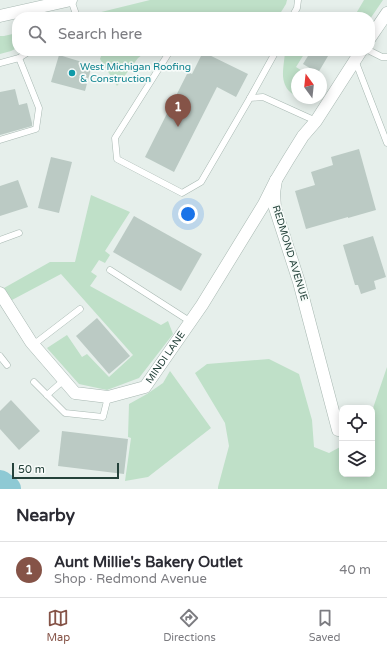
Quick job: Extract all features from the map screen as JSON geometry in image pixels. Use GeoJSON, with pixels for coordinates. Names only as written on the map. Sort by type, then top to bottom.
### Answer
{"type":"FeatureCollection","features":[{"type":"Feature","properties":{"kind":"street"},"geometry":{"type":"LineString","coordinates":[[18,12],[71,0]]}},
{"type":"Feature","properties":{"kind":"street"},"geometry":{"type":"LineString","coordinates":[[0,16],[12,13]]}},
{"type":"Feature","properties":{"kind":"street"},"geometry":{"type":"LineString","coordinates":[[375,31],[387,13]]}},
{"type":"Feature","properties":{"kind":"street","name":"REDMOND AVENUE"},"geometry":{"type":"LineString","coordinates":[[338,430],[299,282],[275,208],[274,193],[276,180],[303,136],[316,121],[357,56]]}},
{"type":"Feature","properties":{"kind":"street","name":"MINDI LANE"},"geometry":{"type":"LineString","coordinates":[[2,301],[33,345],[75,393],[108,397],[145,387],[202,305],[264,204],[276,180]]}},
{"type":"Feature","properties":{"kind":"lane"},"geometry":{"type":"LineString","coordinates":[[71,0],[75,12]]}},
{"type":"Feature","properties":{"kind":"lane"},"geometry":{"type":"LineString","coordinates":[[295,12],[298,0]]}},
{"type":"Feature","properties":{"kind":"lane"},"geometry":{"type":"LineString","coordinates":[[375,54],[382,57],[387,57]]}},
{"type":"Feature","properties":{"kind":"lane"},"geometry":{"type":"LineString","coordinates":[[0,63],[22,56]]}},
{"type":"Feature","properties":{"kind":"lane"},"geometry":{"type":"LineString","coordinates":[[167,56],[115,138],[117,159],[182,193],[201,182],[273,56]]}},
{"type":"Feature","properties":{"kind":"lane"},"geometry":{"type":"LineString","coordinates":[[358,56],[387,143]]}},
{"type":"Feature","properties":{"kind":"lane"},"geometry":{"type":"LineString","coordinates":[[0,140],[36,129],[39,108],[19,58]]}},
{"type":"Feature","properties":{"kind":"lane"},"geometry":{"type":"LineString","coordinates":[[250,98],[263,97],[316,121]]}},
{"type":"Feature","properties":{"kind":"lane"},"geometry":{"type":"LineString","coordinates":[[0,240],[19,233]]}},
{"type":"Feature","properties":{"kind":"lane"},"geometry":{"type":"LineString","coordinates":[[110,270],[191,322]]}},
{"type":"Feature","properties":{"kind":"lane"},"geometry":{"type":"LineString","coordinates":[[33,345],[80,309]]}},
{"type":"Feature","properties":{"kind":"lane"},"geometry":{"type":"LineString","coordinates":[[0,356],[7,365]]}},
{"type":"Feature","properties":{"kind":"lane"},"geometry":{"type":"LineString","coordinates":[[47,395],[64,380]]}},
{"type":"Feature","properties":{"kind":"lane"},"geometry":{"type":"LineString","coordinates":[[34,382],[65,413],[103,417],[108,397]]}},
{"type":"Feature","properties":{"kind":"green space"},"geometry":{"type":"Polygon","coordinates":[[[150,0],[287,0],[281,12],[101,12],[150,0]]]}},
{"type":"Feature","properties":{"kind":"green space"},"geometry":{"type":"Polygon","coordinates":[[[364,0],[383,0],[375,12],[357,12],[364,0]]]}},
{"type":"Feature","properties":{"kind":"green space"},"geometry":{"type":"Polygon","coordinates":[[[12,34],[12,50],[0,54],[0,36],[12,34]]]}},
{"type":"Feature","properties":{"kind":"green space"},"geometry":{"type":"Polygon","coordinates":[[[101,56],[141,56],[117,86],[100,59],[101,56]]]}},
{"type":"Feature","properties":{"kind":"green space"},"geometry":{"type":"Polygon","coordinates":[[[284,56],[303,56],[296,67],[298,68],[291,68],[291,93],[284,82],[284,56]]]}},
{"type":"Feature","properties":{"kind":"green space"},"geometry":{"type":"Polygon","coordinates":[[[91,195],[130,212],[105,251],[110,255],[105,263],[99,260],[91,272],[97,276],[90,286],[161,325],[168,321],[173,334],[139,378],[107,390],[79,384],[47,348],[67,335],[82,357],[87,354],[109,377],[133,355],[61,274],[12,300],[4,288],[50,262],[75,262],[91,195]]]}},
{"type":"Feature","properties":{"kind":"green space"},"geometry":{"type":"Polygon","coordinates":[[[269,359],[299,374],[312,420],[314,447],[329,453],[339,448],[339,477],[375,477],[374,405],[387,367],[387,489],[218,489],[229,446],[225,423],[195,373],[207,364],[269,359]]]}},
{"type":"Feature","properties":{"kind":"green space"},"geometry":{"type":"Polygon","coordinates":[[[170,371],[211,428],[148,477],[125,481],[131,438],[128,437],[129,404],[163,383],[170,371]]]}},
{"type":"Feature","properties":{"kind":"building","name":"West Michigan Roofing & Construction"},"geometry":{"type":"Polygon","coordinates":[[[59,56],[92,65],[85,91],[51,82],[59,56]]]}},
{"type":"Feature","properties":{"kind":"building"},"geometry":{"type":"Polygon","coordinates":[[[201,56],[211,56],[248,74],[236,97],[217,87],[174,172],[145,157],[188,72],[192,74],[201,56]]]}},
{"type":"Feature","properties":{"kind":"building"},"geometry":{"type":"Polygon","coordinates":[[[308,56],[328,56],[321,68],[310,68],[303,64],[308,56]]]}},
{"type":"Feature","properties":{"kind":"building"},"geometry":{"type":"Polygon","coordinates":[[[15,89],[19,105],[27,103],[32,126],[0,135],[0,92],[15,89]]]}},
{"type":"Feature","properties":{"kind":"building"},"geometry":{"type":"Polygon","coordinates":[[[359,149],[376,210],[306,229],[295,191],[315,185],[311,172],[333,165],[331,157],[359,149]]]}},
{"type":"Feature","properties":{"kind":"building"},"geometry":{"type":"Polygon","coordinates":[[[51,157],[72,162],[59,213],[38,208],[51,157]]]}},
{"type":"Feature","properties":{"kind":"building"},"geometry":{"type":"Polygon","coordinates":[[[18,180],[28,207],[0,216],[0,186],[18,180]]]}},
{"type":"Feature","properties":{"kind":"building"},"geometry":{"type":"Polygon","coordinates":[[[134,216],[202,254],[181,291],[113,252],[134,216]]]}},
{"type":"Feature","properties":{"kind":"building"},"geometry":{"type":"Polygon","coordinates":[[[373,236],[386,277],[374,281],[376,289],[361,294],[358,285],[355,285],[343,245],[373,236]]]}},
{"type":"Feature","properties":{"kind":"building"},"geometry":{"type":"Polygon","coordinates":[[[97,318],[130,356],[109,374],[76,336],[97,318]]]}},
{"type":"Feature","properties":{"kind":"building"},"geometry":{"type":"Polygon","coordinates":[[[11,400],[40,431],[19,450],[0,429],[0,411],[11,400]]]}},
{"type":"Feature","properties":{"kind":"building"},"geometry":{"type":"Polygon","coordinates":[[[62,431],[128,439],[124,474],[58,466],[62,431]]]}},
{"type":"Feature","properties":{"kind":"waterway"},"geometry":{"type":"LineString","coordinates":[[0,483],[8,489]]}},
{"type":"Feature","properties":{"kind":"place","name":"West Michigan Roofing & Construction"},"geometry":{"type":"Point","coordinates":[72,73]}},
{"type":"Feature","properties":{"kind":"place","name":"Aunt Millie's Bakery Outlet"},"geometry":{"type":"Point","coordinates":[178,127]}}]}
